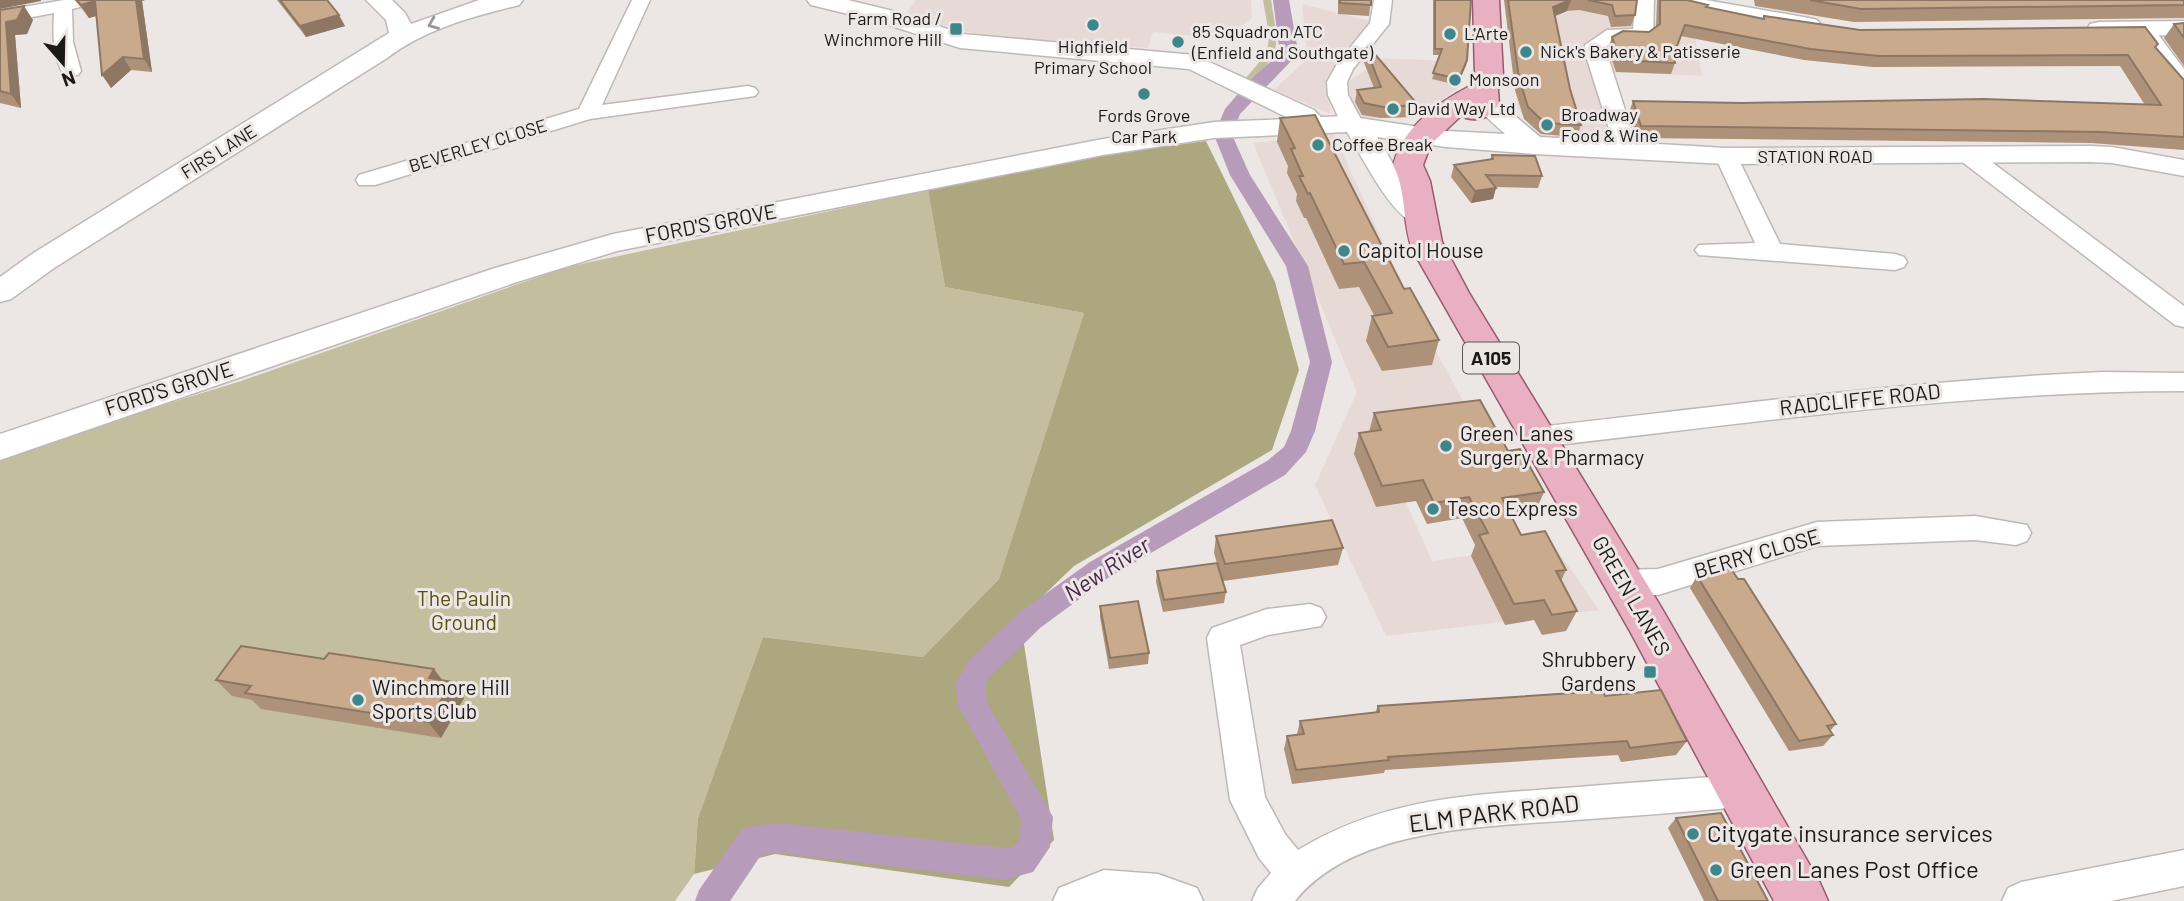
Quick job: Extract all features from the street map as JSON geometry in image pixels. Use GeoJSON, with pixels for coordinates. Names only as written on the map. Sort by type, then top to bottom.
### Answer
{"type":"FeatureCollection","features":[{"type":"Feature","properties":{"kind":"main road"},"geometry":{"type":"LineString","coordinates":[[1485,97],[1489,75],[1486,0]]}},
{"type":"Feature","properties":{"kind":"main road","name":"GREEN LANES"},"geometry":{"type":"LineString","coordinates":[[1485,97],[1468,97],[1433,137],[1412,148],[1408,165],[1416,177],[1418,214],[1431,255],[1624,583],[1801,901]]}},
{"type":"Feature","properties":{"kind":"street"},"geometry":{"type":"LineString","coordinates":[[0,17],[85,0]]}},
{"type":"Feature","properties":{"kind":"street"},"geometry":{"type":"LineString","coordinates":[[588,113],[641,0]]}},
{"type":"Feature","properties":{"kind":"street"},"geometry":{"type":"LineString","coordinates":[[818,0],[881,15],[960,41],[1194,62],[1305,116],[1313,124]]}},
{"type":"Feature","properties":{"kind":"street"},"geometry":{"type":"LineString","coordinates":[[1383,0],[1379,24],[1344,68],[1337,82],[1338,95],[1390,181],[1418,214]]}},
{"type":"Feature","properties":{"kind":"street"},"geometry":{"type":"LineString","coordinates":[[1627,151],[1596,56],[1595,45],[1614,34],[1643,35],[1645,0]]}},
{"type":"Feature","properties":{"kind":"street"},"geometry":{"type":"LineString","coordinates":[[1675,0],[1741,8],[1829,28]]}},
{"type":"Feature","properties":{"kind":"street"},"geometry":{"type":"LineString","coordinates":[[385,1],[397,18],[401,35]]}},
{"type":"Feature","properties":{"kind":"street","name":"FIRS LANE"},"geometry":{"type":"LineString","coordinates":[[0,292],[43,261],[378,53],[401,35],[500,1]]}},
{"type":"Feature","properties":{"kind":"street"},"geometry":{"type":"LineString","coordinates":[[63,6],[63,43],[71,71]]}},
{"type":"Feature","properties":{"kind":"street"},"geometry":{"type":"LineString","coordinates":[[2078,29],[2184,28]]}},
{"type":"Feature","properties":{"kind":"street"},"geometry":{"type":"LineString","coordinates":[[2144,29],[2184,83]]}},
{"type":"Feature","properties":{"kind":"street","name":"BEVERLEY CLOSE"},"geometry":{"type":"LineString","coordinates":[[367,180],[588,113],[748,92]]}},
{"type":"Feature","properties":{"kind":"street"},"geometry":{"type":"LineString","coordinates":[[1485,97],[1535,146]]}},
{"type":"Feature","properties":{"kind":"street","name":"FORD'S GROVE"},"geometry":{"type":"LineString","coordinates":[[0,447],[531,267],[613,243],[1104,147],[1225,129],[1313,124],[1355,125],[1433,137]]}},
{"type":"Feature","properties":{"kind":"street","name":"STATION ROAD"},"geometry":{"type":"LineString","coordinates":[[1433,137],[1535,146],[1726,156],[2112,155],[2184,168]]}},
{"type":"Feature","properties":{"kind":"street"},"geometry":{"type":"LineString","coordinates":[[1726,156],[1771,251]]}},
{"type":"Feature","properties":{"kind":"street"},"geometry":{"type":"LineString","coordinates":[[1969,156],[2184,319]]}},
{"type":"Feature","properties":{"kind":"street"},"geometry":{"type":"LineString","coordinates":[[1707,250],[1771,251],[1895,262]]}},
{"type":"Feature","properties":{"kind":"street","name":"RADCLIFFE ROAD"},"geometry":{"type":"LineString","coordinates":[[1538,437],[1649,422],[1998,386],[2136,380],[2184,382]]}},
{"type":"Feature","properties":{"kind":"street","name":"BERRY CLOSE"},"geometry":{"type":"LineString","coordinates":[[1624,583],[1658,582],[1817,534],[1975,528],[2016,533]]}},
{"type":"Feature","properties":{"kind":"street"},"geometry":{"type":"LineString","coordinates":[[1294,873],[1272,846],[1248,800],[1223,638],[1266,622],[1310,617]]}},
{"type":"Feature","properties":{"kind":"street","name":"ELM PARK ROAD"},"geometry":{"type":"LineString","coordinates":[[1271,901],[1294,873],[1343,843],[1422,818],[1488,810],[1741,791]]}},
{"type":"Feature","properties":{"kind":"street"},"geometry":{"type":"LineString","coordinates":[[2021,901],[2184,868]]}},
{"type":"Feature","properties":{"kind":"street"},"geometry":{"type":"LineString","coordinates":[[1072,901],[1104,888],[1158,892],[1184,901]]}},
{"type":"Feature","properties":{"kind":"shaded area","name":"Highfield Primary School"},"geometry":{"type":"Polygon","coordinates":[[[916,0],[1251,0],[1252,18],[1226,39],[1153,32],[1148,48],[1007,39],[968,32],[906,14],[916,0]]]}},
{"type":"Feature","properties":{"kind":"shaded area"},"geometry":{"type":"Polygon","coordinates":[[[1519,0],[1639,0],[1647,20],[1694,30],[1702,76],[1597,71],[1617,142],[1538,137],[1518,108],[1510,54],[1507,23],[1519,0]]]}},
{"type":"Feature","properties":{"kind":"shaded area"},"geometry":{"type":"Polygon","coordinates":[[[1302,4],[1370,21],[1327,79],[1331,114],[1274,90],[1308,58],[1302,4]]]}},
{"type":"Feature","properties":{"kind":"shaded area"},"geometry":{"type":"Polygon","coordinates":[[[1383,58],[1466,62],[1457,89],[1423,113],[1399,118],[1355,118],[1348,82],[1383,58]]]}},
{"type":"Feature","properties":{"kind":"shaded area"},"geometry":{"type":"Polygon","coordinates":[[[1334,134],[1413,309],[1468,410],[1394,476],[1432,561],[1553,544],[1599,610],[1386,636],[1315,485],[1357,392],[1253,143],[1334,134]]]}},
{"type":"Feature","properties":{"kind":"shaded area"},"geometry":{"type":"Polygon","coordinates":[[[1206,141],[1275,282],[1299,370],[1272,450],[1074,566],[1020,618],[1054,840],[1009,887],[775,854],[694,874],[698,818],[763,637],[923,657],[999,579],[1084,313],[945,287],[928,190],[1108,154],[1206,141]]]}},
{"type":"Feature","properties":{"kind":"green space"},"geometry":{"type":"Polygon","coordinates":[[[1263,0],[1271,0],[1276,45],[1269,62],[1252,83],[1244,80],[1261,59],[1268,44],[1263,0]]]}},
{"type":"Feature","properties":{"kind":"green space","name":"The Paulin Ground"},"geometry":{"type":"Polygon","coordinates":[[[928,190],[945,287],[1084,313],[999,579],[923,657],[763,637],[698,818],[694,874],[675,901],[0,901],[0,459],[88,428],[238,382],[567,267],[928,190]]]}},
{"type":"Feature","properties":{"kind":"building"},"geometry":{"type":"Polygon","coordinates":[[[76,0],[136,0],[144,59],[123,57],[102,75],[95,1],[81,5],[76,0]]]}},
{"type":"Feature","properties":{"kind":"building"},"geometry":{"type":"Polygon","coordinates":[[[280,0],[327,0],[339,15],[300,26],[280,0]]]}},
{"type":"Feature","properties":{"kind":"building"},"geometry":{"type":"Polygon","coordinates":[[[1340,0],[1371,0],[1371,5],[1340,3],[1340,0]]]}},
{"type":"Feature","properties":{"kind":"building"},"geometry":{"type":"Polygon","coordinates":[[[1435,0],[1471,0],[1467,60],[1459,79],[1433,73],[1442,49],[1435,49],[1435,0]]]}},
{"type":"Feature","properties":{"kind":"building"},"geometry":{"type":"Polygon","coordinates":[[[1508,0],[1570,0],[1553,7],[1570,89],[1581,125],[1545,123],[1528,107],[1519,78],[1508,0]]]}},
{"type":"Feature","properties":{"kind":"building"},"geometry":{"type":"Polygon","coordinates":[[[1588,0],[1637,0],[1635,15],[1615,16],[1612,5],[1588,0]]]}},
{"type":"Feature","properties":{"kind":"building"},"geometry":{"type":"Polygon","coordinates":[[[1660,0],[1687,0],[1708,5],[1706,7],[1764,19],[1764,16],[1860,30],[2145,27],[2158,44],[2155,47],[2184,80],[2184,137],[2100,132],[1641,126],[1633,101],[1742,103],[1984,99],[2161,105],[2128,55],[1879,56],[1810,49],[1685,25],[1674,54],[1675,63],[1620,60],[1612,37],[1623,31],[1649,32],[1660,24],[1660,0]]]}},
{"type":"Feature","properties":{"kind":"building"},"geometry":{"type":"Polygon","coordinates":[[[1810,0],[2184,0],[2184,5],[1861,9],[1810,0]]]}},
{"type":"Feature","properties":{"kind":"building"},"geometry":{"type":"Polygon","coordinates":[[[24,6],[17,20],[6,22],[11,94],[0,91],[0,10],[24,6]]]}},
{"type":"Feature","properties":{"kind":"building"},"geometry":{"type":"Polygon","coordinates":[[[2184,23],[2184,38],[2174,24],[2184,23]]]}},
{"type":"Feature","properties":{"kind":"building"},"geometry":{"type":"Polygon","coordinates":[[[1368,46],[1418,105],[1383,107],[1364,103],[1357,90],[1381,87],[1366,49],[1368,46]]]}},
{"type":"Feature","properties":{"kind":"building"},"geometry":{"type":"Polygon","coordinates":[[[1315,115],[1404,289],[1410,288],[1439,340],[1388,347],[1372,316],[1392,313],[1364,262],[1344,264],[1299,176],[1303,176],[1291,149],[1295,148],[1280,118],[1315,115]]]}},
{"type":"Feature","properties":{"kind":"building"},"geometry":{"type":"Polygon","coordinates":[[[1492,155],[1535,156],[1542,176],[1486,175],[1496,188],[1475,191],[1454,165],[1493,159],[1492,155]]]}},
{"type":"Feature","properties":{"kind":"building"},"geometry":{"type":"Polygon","coordinates":[[[1480,400],[1508,451],[1520,449],[1544,492],[1502,498],[1521,535],[1545,531],[1566,570],[1556,571],[1577,611],[1552,615],[1544,600],[1514,604],[1479,535],[1488,533],[1469,497],[1434,503],[1423,480],[1382,486],[1359,433],[1381,430],[1374,413],[1480,400]]]}},
{"type":"Feature","properties":{"kind":"building"},"geometry":{"type":"Polygon","coordinates":[[[1332,520],[1343,548],[1225,564],[1216,536],[1332,520]]]}},
{"type":"Feature","properties":{"kind":"building"},"geometry":{"type":"Polygon","coordinates":[[[1217,563],[1226,592],[1164,600],[1157,571],[1217,563]]]}},
{"type":"Feature","properties":{"kind":"building"},"geometry":{"type":"Polygon","coordinates":[[[1731,569],[1738,579],[1744,579],[1836,724],[1827,726],[1833,735],[1799,741],[1697,576],[1731,569]]]}},
{"type":"Feature","properties":{"kind":"building"},"geometry":{"type":"Polygon","coordinates":[[[1138,601],[1149,653],[1110,658],[1100,606],[1138,601]]]}},
{"type":"Feature","properties":{"kind":"building","name":"Winchmore Hill Sports Club"},"geometry":{"type":"Polygon","coordinates":[[[241,646],[324,659],[329,653],[434,669],[429,678],[452,682],[428,722],[245,693],[251,686],[216,680],[241,646]]]}},
{"type":"Feature","properties":{"kind":"building"},"geometry":{"type":"Polygon","coordinates":[[[1661,690],[1687,741],[1630,748],[1627,741],[1388,757],[1389,760],[1296,770],[1287,736],[1304,734],[1300,721],[1379,712],[1378,706],[1603,691],[1605,696],[1661,690]]]}},
{"type":"Feature","properties":{"kind":"building"},"geometry":{"type":"Polygon","coordinates":[[[1721,813],[1768,901],[1718,901],[1676,818],[1721,813]]]}},
{"type":"Feature","properties":{"kind":"waterway","name":"New River"},"geometry":{"type":"LineString","coordinates":[[711,901],[752,841],[780,838],[1005,864],[1022,861],[1034,847],[1037,817],[973,705],[970,684],[979,669],[1030,620],[1099,570],[1276,468],[1294,452],[1303,431],[1321,362],[1297,266],[1240,175],[1223,135],[1231,113],[1256,84],[1285,58],[1288,46],[1281,0]]}},
{"type":"Feature","properties":{"kind":"place","name":"Highfield Primary School"},"geometry":{"type":"Point","coordinates":[1093,25]}},
{"type":"Feature","properties":{"kind":"place","name":"Farm Road / Winchmore Hill"},"geometry":{"type":"Point","coordinates":[956,29]}},
{"type":"Feature","properties":{"kind":"place","name":"L'Arte"},"geometry":{"type":"Point","coordinates":[1450,34]}},
{"type":"Feature","properties":{"kind":"place","name":"85 Squadron ATC (Enfield and Southgate)"},"geometry":{"type":"Point","coordinates":[1178,42]}},
{"type":"Feature","properties":{"kind":"place","name":"Nick's Bakery & Patisserie"},"geometry":{"type":"Point","coordinates":[1526,52]}},
{"type":"Feature","properties":{"kind":"place","name":"Monsoon"},"geometry":{"type":"Point","coordinates":[1455,80]}},
{"type":"Feature","properties":{"kind":"place","name":"Fords Grove Car Park"},"geometry":{"type":"Point","coordinates":[1144,94]}},
{"type":"Feature","properties":{"kind":"place","name":"David Way Ltd"},"geometry":{"type":"Point","coordinates":[1393,109]}},
{"type":"Feature","properties":{"kind":"place","name":"Broadway Food & Wine"},"geometry":{"type":"Point","coordinates":[1547,125]}},
{"type":"Feature","properties":{"kind":"place","name":"Coffee Break"},"geometry":{"type":"Point","coordinates":[1318,145]}},
{"type":"Feature","properties":{"kind":"place","name":"Capitol House"},"geometry":{"type":"Point","coordinates":[1344,251]}},
{"type":"Feature","properties":{"kind":"place","name":"Green Lanes Surgery & Pharmacy"},"geometry":{"type":"Point","coordinates":[1446,446]}},
{"type":"Feature","properties":{"kind":"place","name":"Tesco Express"},"geometry":{"type":"Point","coordinates":[1433,509]}},
{"type":"Feature","properties":{"kind":"place","name":"Shrubbery Gardens"},"geometry":{"type":"Point","coordinates":[1650,672]}},
{"type":"Feature","properties":{"kind":"place","name":"Winchmore Hill Sports Club"},"geometry":{"type":"Point","coordinates":[358,700]}},
{"type":"Feature","properties":{"kind":"place","name":"Citygate insurance services"},"geometry":{"type":"Point","coordinates":[1693,834]}},
{"type":"Feature","properties":{"kind":"place","name":"Green Lanes Post Office"},"geometry":{"type":"Point","coordinates":[1716,870]}}]}
